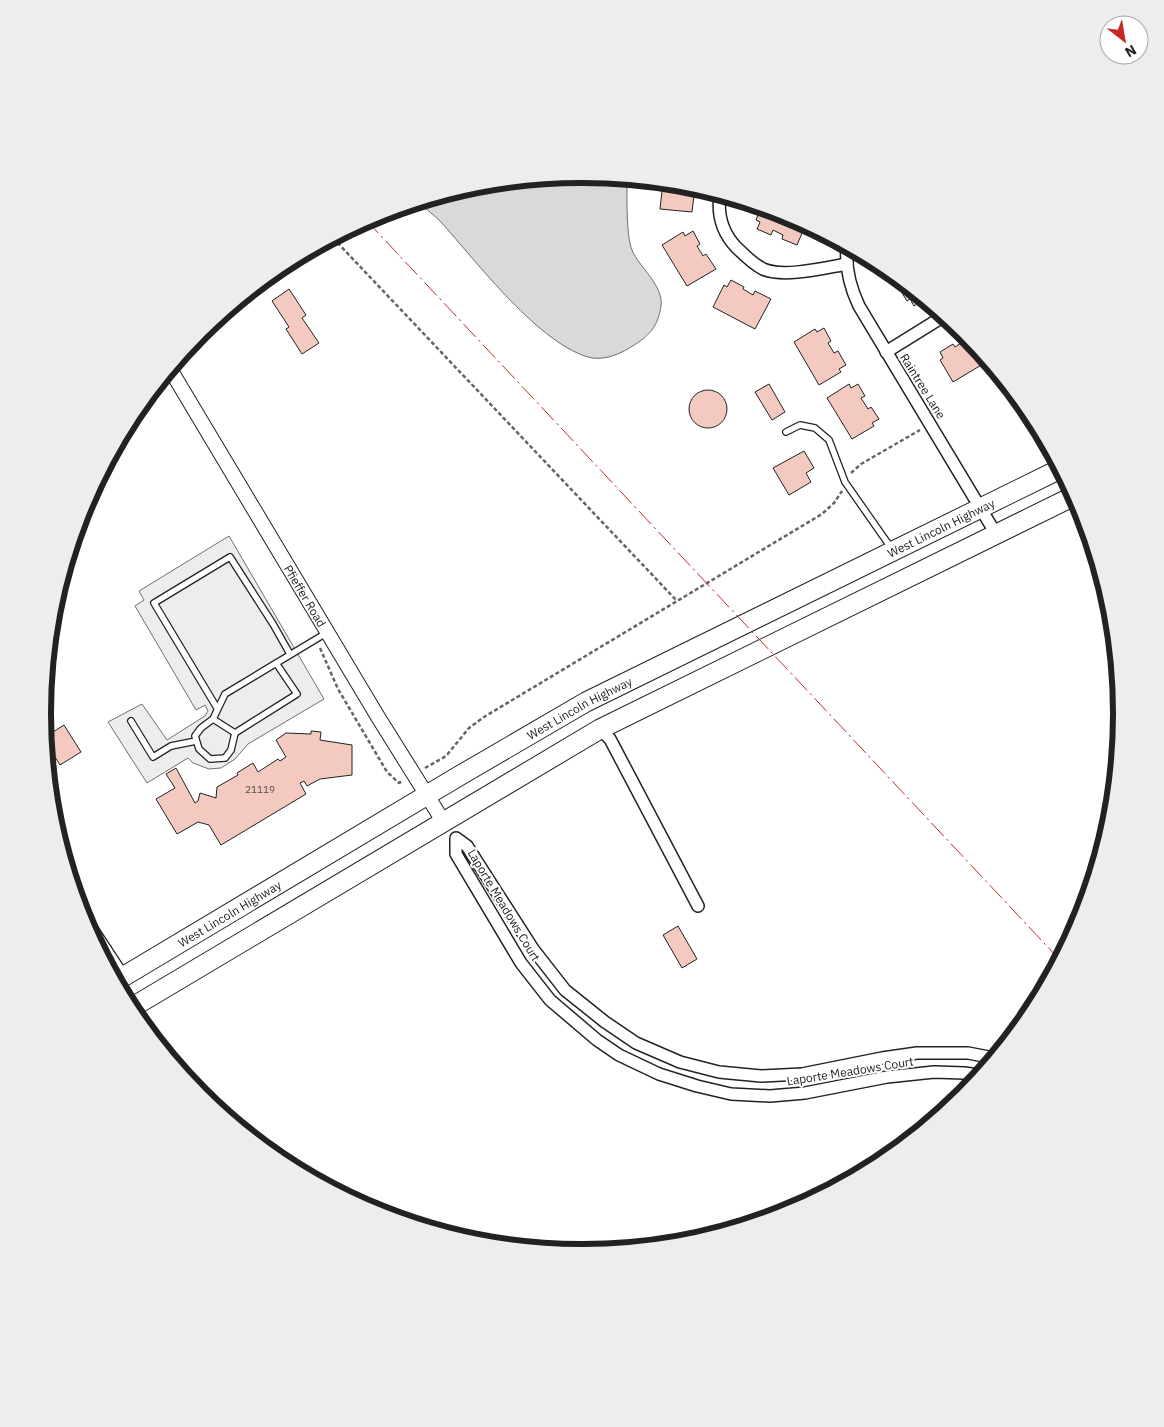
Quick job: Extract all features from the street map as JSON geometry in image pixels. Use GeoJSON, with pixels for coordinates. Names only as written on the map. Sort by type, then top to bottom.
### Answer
{"type":"FeatureCollection","features":[{"type":"Feature","properties":{"kind":"main road","name":"West Lincoln Highway"},"geometry":{"type":"LineString","coordinates":[[121,978],[586,702],[1054,472]]}},
{"type":"Feature","properties":{"kind":"main road"},"geometry":{"type":"LineString","coordinates":[[138,1003],[600,729],[1067,499]]}},
{"type":"Feature","properties":{"kind":"street"},"geometry":{"type":"LineString","coordinates":[[719,201],[721,223],[731,241],[746,257],[763,269],[781,272],[801,272],[847,264]]}},
{"type":"Feature","properties":{"kind":"street","name":"Raintree Lane"},"geometry":{"type":"LineString","coordinates":[[847,254],[850,283],[859,306],[996,534]]}},
{"type":"Feature","properties":{"kind":"street"},"geometry":{"type":"LineString","coordinates":[[886,352],[938,320]]}},
{"type":"Feature","properties":{"kind":"street","name":"Pfieffer Road"},"geometry":{"type":"LineString","coordinates":[[174,375],[322,635],[443,821]]}},
{"type":"Feature","properties":{"kind":"street"},"geometry":{"type":"LineString","coordinates":[[600,729],[610,739],[698,906]]}},
{"type":"Feature","properties":{"kind":"street","name":"Laporte Meadows Court"},"geometry":{"type":"LineString","coordinates":[[443,821],[456,838],[468,846],[533,949],[565,990],[604,1022],[636,1043],[680,1062],[719,1072],[761,1076],[802,1074],[917,1053],[968,1053],[986,1057]]}},
{"type":"Feature","properties":{"kind":"street","name":"Laporte Meadows Court"},"geometry":{"type":"LineString","coordinates":[[456,838],[456,854],[521,963],[550,1000],[597,1040],[619,1055],[659,1074],[731,1094],[770,1096],[805,1093],[887,1077],[934,1072],[971,1074]]}},
{"type":"Feature","properties":{"kind":"lane"},"geometry":{"type":"LineString","coordinates":[[786,432],[800,425],[815,428],[829,440],[845,482],[887,542],[896,550]]}},
{"type":"Feature","properties":{"kind":"lane"},"geometry":{"type":"LineString","coordinates":[[217,708],[154,603],[230,557],[290,654]]}},
{"type":"Feature","properties":{"kind":"lane"},"geometry":{"type":"LineString","coordinates":[[276,663],[297,694],[235,733],[231,750],[225,758],[210,759],[199,749],[195,736],[201,728],[213,719],[225,694],[322,635]]}},
{"type":"Feature","properties":{"kind":"lane"},"geometry":{"type":"LineString","coordinates":[[213,719],[235,733]]}},
{"type":"Feature","properties":{"kind":"lane"},"geometry":{"type":"LineString","coordinates":[[131,721],[153,757],[171,746],[196,741]]}},
{"type":"Feature","properties":{"kind":"lane"},"geometry":{"type":"LineString","coordinates":[[102,938],[118,972]]}},
{"type":"Feature","properties":{"kind":"path"},"geometry":{"type":"LineString","coordinates":[[337,243],[677,601]]}},
{"type":"Feature","properties":{"kind":"path"},"geometry":{"type":"LineString","coordinates":[[446,756],[469,728],[484,717],[822,514],[834,503],[845,482],[853,470],[860,464],[930,424]]}},
{"type":"Feature","properties":{"kind":"path"},"geometry":{"type":"LineString","coordinates":[[322,635],[338,689],[387,772],[399,783]]}},
{"type":"Feature","properties":{"kind":"shaded area"},"geometry":{"type":"Polygon","coordinates":[[[582,183],[627,185],[627,215],[630,244],[635,256],[659,291],[661,306],[658,320],[648,335],[622,352],[612,356],[592,358],[572,351],[552,338],[531,320],[491,279],[441,222],[424,207],[478,193],[513,187],[582,183]]]}},
{"type":"Feature","properties":{"kind":"shaded area"},"geometry":{"type":"Polygon","coordinates":[[[229,536],[324,699],[248,744],[235,759],[221,768],[209,769],[193,763],[188,758],[147,783],[108,722],[142,704],[167,740],[205,716],[208,711],[205,705],[196,710],[135,606],[144,600],[139,591],[229,536]]]}},
{"type":"Feature","properties":{"kind":"building"},"geometry":{"type":"Polygon","coordinates":[[[662,189],[694,195],[692,212],[660,209],[662,189]]]}},
{"type":"Feature","properties":{"kind":"building"},"geometry":{"type":"Polygon","coordinates":[[[759,213],[803,231],[797,245],[782,239],[783,235],[773,230],[771,235],[757,229],[760,222],[756,220],[759,213]]]}},
{"type":"Feature","properties":{"kind":"building"},"geometry":{"type":"Polygon","coordinates":[[[693,231],[700,244],[697,246],[703,256],[706,254],[716,269],[687,286],[662,245],[683,232],[685,236],[693,231]]]}},
{"type":"Feature","properties":{"kind":"building"},"geometry":{"type":"Polygon","coordinates":[[[731,280],[744,287],[743,289],[753,295],[755,291],[771,299],[755,329],[713,307],[724,285],[727,287],[731,280]]]}},
{"type":"Feature","properties":{"kind":"building"},"geometry":{"type":"Polygon","coordinates":[[[899,287],[919,303],[914,306],[910,299],[907,301],[899,287]]]}},
{"type":"Feature","properties":{"kind":"building"},"geometry":{"type":"Polygon","coordinates":[[[289,289],[306,315],[302,318],[319,343],[302,354],[286,329],[289,327],[272,301],[289,289]]]}},
{"type":"Feature","properties":{"kind":"building"},"geometry":{"type":"Polygon","coordinates":[[[824,328],[831,341],[828,343],[834,353],[838,351],[846,365],[839,369],[841,372],[819,385],[794,342],[815,329],[817,332],[824,328]]]}},
{"type":"Feature","properties":{"kind":"building"},"geometry":{"type":"Polygon","coordinates":[[[961,343],[982,365],[953,382],[940,360],[943,358],[940,352],[953,344],[955,347],[961,343]]]}},
{"type":"Feature","properties":{"kind":"building"},"geometry":{"type":"Polygon","coordinates":[[[769,384],[785,412],[772,420],[755,392],[769,384]]]}},
{"type":"Feature","properties":{"kind":"building"},"geometry":{"type":"Polygon","coordinates":[[[849,384],[851,388],[858,384],[865,396],[861,398],[868,409],[871,407],[879,419],[872,423],[874,426],[852,439],[827,398],[849,384]]]}},
{"type":"Feature","properties":{"kind":"building"},"geometry":{"type":"Polygon","coordinates":[[[708,390],[722,395],[727,409],[722,423],[708,428],[694,423],[689,409],[694,395],[708,390]]]}},
{"type":"Feature","properties":{"kind":"building"},"geometry":{"type":"Polygon","coordinates":[[[804,451],[814,468],[806,473],[811,482],[789,495],[773,468],[804,451]]]}},
{"type":"Feature","properties":{"kind":"building"},"geometry":{"type":"Polygon","coordinates":[[[64,725],[81,752],[60,765],[53,753],[52,733],[64,725]]]}},
{"type":"Feature","properties":{"kind":"building"},"geometry":{"type":"Polygon","coordinates":[[[311,731],[321,732],[320,740],[352,745],[352,775],[320,779],[307,786],[304,781],[300,783],[306,794],[221,845],[209,825],[198,822],[177,834],[156,799],[175,788],[166,774],[176,768],[195,803],[198,801],[200,793],[216,798],[217,787],[238,775],[237,773],[253,763],[258,772],[278,759],[280,761],[286,757],[276,740],[286,733],[311,734],[311,731]]]}},
{"type":"Feature","properties":{"kind":"building"},"geometry":{"type":"Polygon","coordinates":[[[678,926],[697,959],[682,968],[663,935],[678,926]]]}},
{"type":"Feature","properties":{"kind":"power"},"geometry":{"type":"LineString","coordinates":[[372,226],[1055,954]]}}]}
